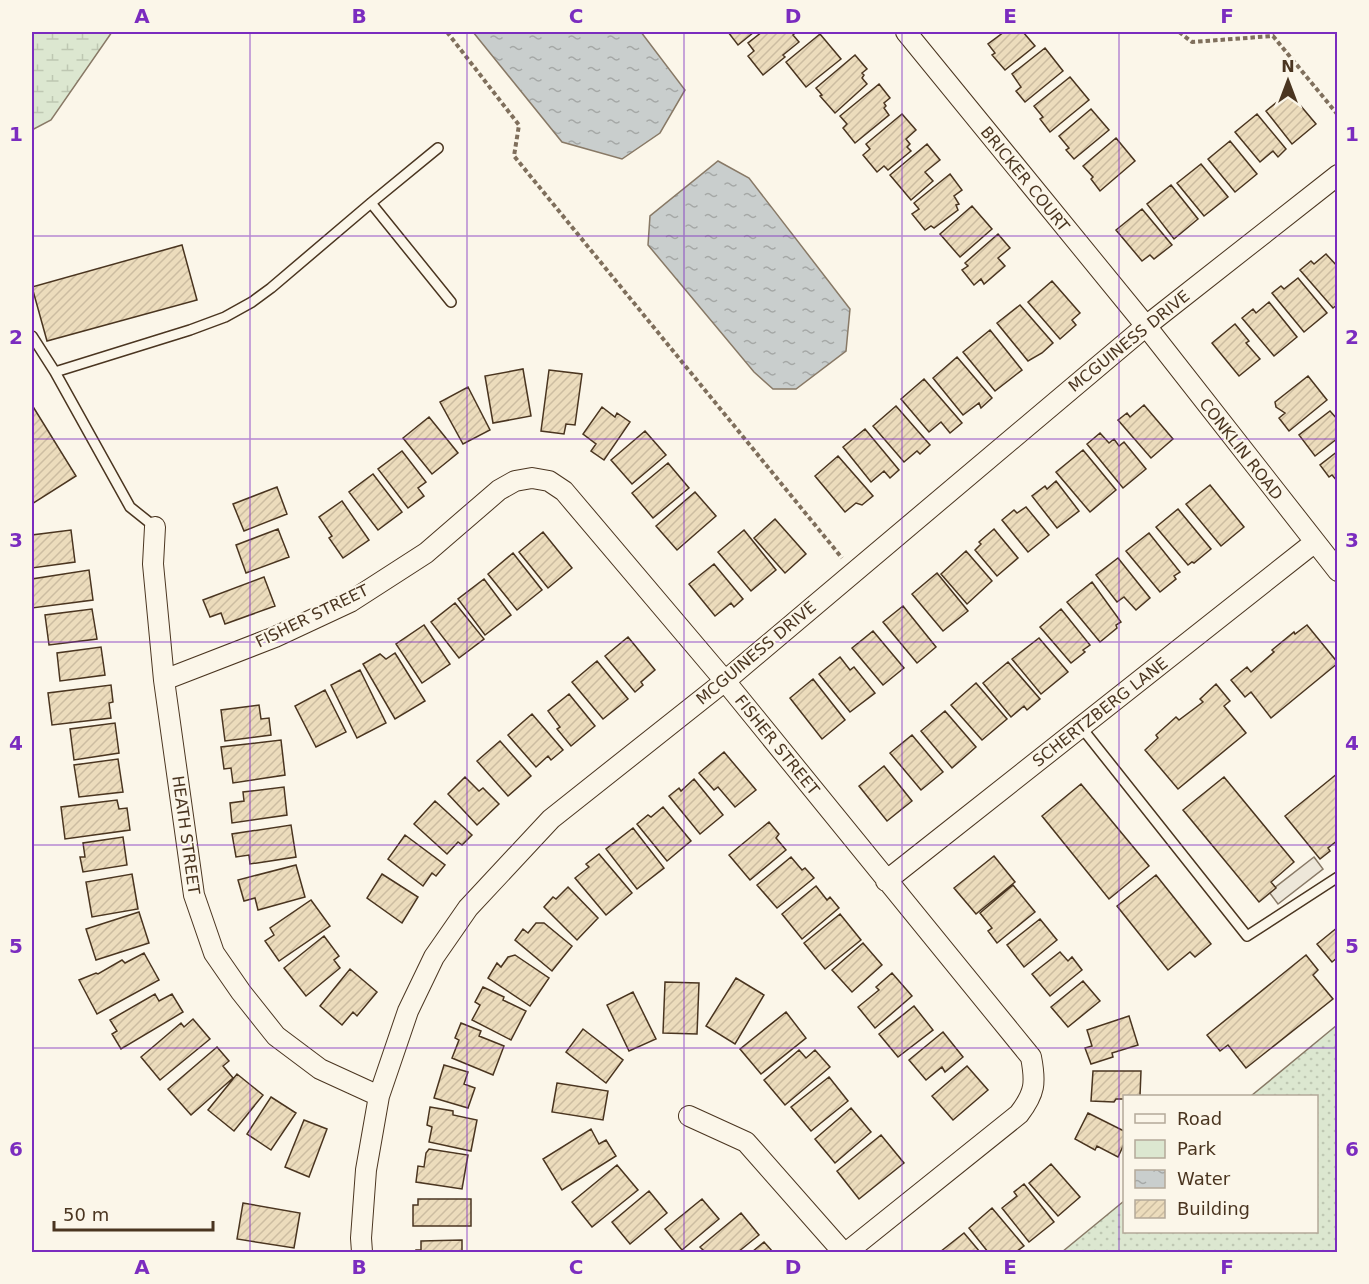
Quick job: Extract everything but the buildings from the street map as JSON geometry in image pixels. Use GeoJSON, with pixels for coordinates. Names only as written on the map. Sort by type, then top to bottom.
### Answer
{"type":"FeatureCollection","features":[{"type":"Feature","properties":{"kind":"street","name":"BRICKER COURT"},"geometry":{"type":"LineString","coordinates":[[906,32],[1146,326]]}},
{"type":"Feature","properties":{"kind":"street","name":"MCGUINESS DRIVE"},"geometry":{"type":"LineString","coordinates":[[362,1252],[366,1170],[380,1096],[408,1011],[434,957],[468,908],[551,819],[725,681],[1146,326],[1338,175]]}},
{"type":"Feature","properties":{"kind":"street","name":"CONKLIN ROAD"},"geometry":{"type":"LineString","coordinates":[[1146,326],[1338,571]]}},
{"type":"Feature","properties":{"kind":"street","name":"FISHER STREET"},"geometry":{"type":"LineString","coordinates":[[164,680],[274,637],[350,602],[426,554],[499,490],[514,481],[532,478],[549,482],[564,491],[725,681],[1031,1057],[1034,1073],[1033,1088],[1030,1100],[1019,1114],[845,1252]]}},
{"type":"Feature","properties":{"kind":"street","name":"HEATH STREET"},"geometry":{"type":"LineString","coordinates":[[155,527],[153,564],[164,680],[194,895],[214,954],[241,993],[276,1036],[320,1069],[380,1096]]}},
{"type":"Feature","properties":{"kind":"street","name":"SCHERTZBERG LANE"},"geometry":{"type":"LineString","coordinates":[[886,881],[1315,542]]}},
{"type":"Feature","properties":{"kind":"street"},"geometry":{"type":"LineString","coordinates":[[689,1116],[746,1142],[845,1252]]}},
{"type":"Feature","properties":{"kind":"lane"},"geometry":{"type":"LineString","coordinates":[[55,372],[190,330],[225,317],[252,302],[438,148]]}},
{"type":"Feature","properties":{"kind":"lane"},"geometry":{"type":"LineString","coordinates":[[371,203],[451,302]]}},
{"type":"Feature","properties":{"kind":"lane"},"geometry":{"type":"LineString","coordinates":[[32,336],[55,372],[130,507],[155,527]]}},
{"type":"Feature","properties":{"kind":"lane"},"geometry":{"type":"LineString","coordinates":[[1081,727],[1246,936],[1338,877]]}},
{"type":"Feature","properties":{"kind":"path"},"geometry":{"type":"LineString","coordinates":[[447,32],[519,125],[514,156],[854,571]]}},
{"type":"Feature","properties":{"kind":"path"},"geometry":{"type":"LineString","coordinates":[[1179,32],[1192,42],[1273,36],[1338,115]]}},
{"type":"Feature","properties":{"kind":"green space"},"geometry":{"type":"Polygon","coordinates":[[[32,32],[112,32],[51,120],[32,130],[32,32]]]}},
{"type":"Feature","properties":{"kind":"green space"},"geometry":{"type":"Polygon","coordinates":[[[1337,1025],[1337,1252],[1062,1252],[1123,1202],[1123,1233],[1318,1233],[1318,1095],[1252,1095],[1337,1025]]]}},
{"type":"Feature","properties":{"kind":"shaded area"},"geometry":{"type":"Polygon","coordinates":[[[1314,857],[1323,869],[1278,904],[1269,892],[1314,857]]]}},
{"type":"Feature","properties":{"kind":"water"},"geometry":{"type":"Polygon","coordinates":[[[473,32],[641,32],[685,90],[660,133],[622,159],[562,142],[473,32]]]}},
{"type":"Feature","properties":{"kind":"water"},"geometry":{"type":"Polygon","coordinates":[[[718,161],[749,178],[850,309],[846,351],[796,389],[773,389],[754,372],[648,245],[650,216],[718,161]]]}}]}
